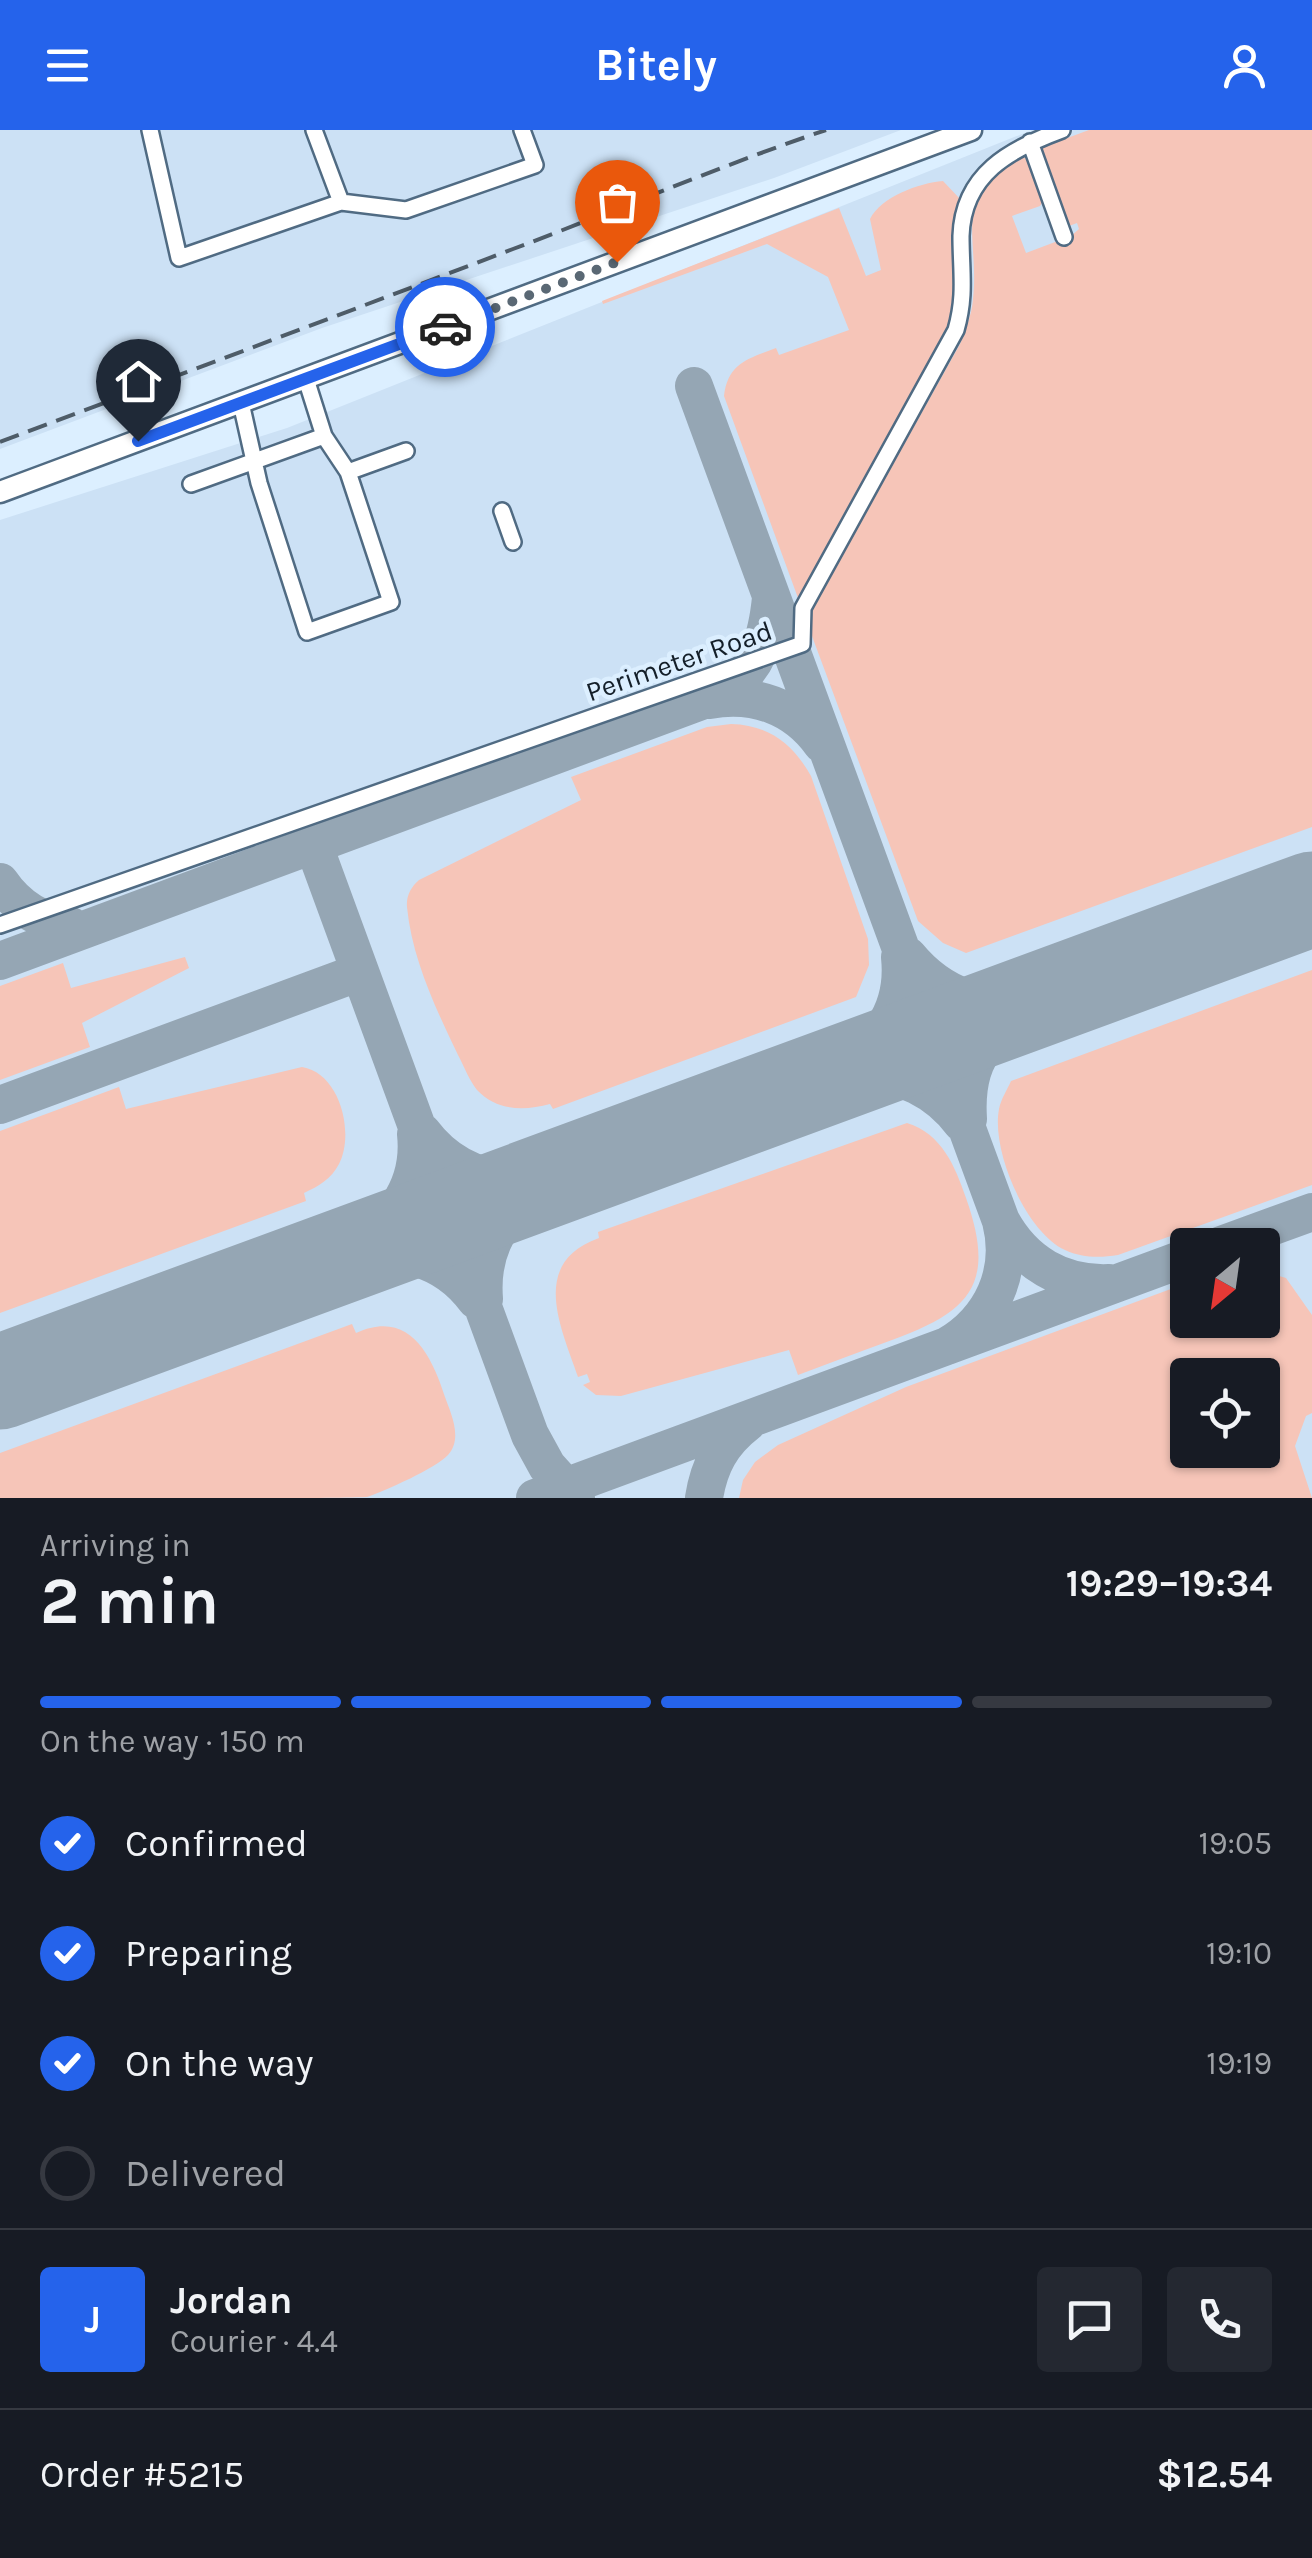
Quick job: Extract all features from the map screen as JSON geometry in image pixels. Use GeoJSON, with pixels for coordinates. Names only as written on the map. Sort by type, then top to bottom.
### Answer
{"type":"FeatureCollection","features":[{"type":"Feature","properties":{"kind":"main road"},"geometry":{"type":"LineString","coordinates":[[0,492],[971,130]]}},
{"type":"Feature","properties":{"kind":"lane"},"geometry":{"type":"LineString","coordinates":[[150,130],[180,258],[341,202],[406,210],[535,166],[522,130]]}},
{"type":"Feature","properties":{"kind":"lane"},"geometry":{"type":"LineString","coordinates":[[314,130],[341,202]]}},
{"type":"Feature","properties":{"kind":"lane","name":"Perimeter Road"},"geometry":{"type":"LineString","coordinates":[[0,925],[802,644],[803,608],[956,330],[964,301],[962,217],[970,197],[985,173],[1004,155],[1062,130]]}},
{"type":"Feature","properties":{"kind":"lane"},"geometry":{"type":"LineString","coordinates":[[1030,142],[1064,237]]}},
{"type":"Feature","properties":{"kind":"lane"},"geometry":{"type":"LineString","coordinates":[[241,403],[259,483],[306,632],[390,602],[348,472],[324,436],[306,379]]}},
{"type":"Feature","properties":{"kind":"lane"},"geometry":{"type":"LineString","coordinates":[[190,484],[324,436]]}},
{"type":"Feature","properties":{"kind":"lane"},"geometry":{"type":"LineString","coordinates":[[348,472],[406,451]]}},
{"type":"Feature","properties":{"kind":"lane"},"geometry":{"type":"LineString","coordinates":[[502,510],[513,542]]}},
{"type":"Feature","properties":{"kind":"shaded area"},"geometry":{"type":"Polygon","coordinates":[[[0,130],[901,130],[774,178],[322,328],[0,449],[0,130]]]}},
{"type":"Feature","properties":{"kind":"shaded area"},"geometry":{"type":"Polygon","coordinates":[[[1032,130],[1312,130],[1312,1498],[0,1498],[0,520],[287,428],[1032,130]]]}},
{"type":"Feature","properties":{"kind":"shaded area"},"geometry":{"type":"Polygon","coordinates":[[[1089,130],[1312,130],[1312,827],[966,953],[943,943],[918,921],[806,620],[960,344],[973,299],[973,219],[984,186],[1021,156],[1031,161],[1042,203],[1012,216],[1026,253],[1071,236],[1079,229],[1077,223],[1069,226],[1064,217],[1042,155],[1043,147],[1089,130]]]}},
{"type":"Feature","properties":{"kind":"shaded area"},"geometry":{"type":"Polygon","coordinates":[[[943,181],[961,200],[957,213],[958,282],[950,330],[798,598],[724,396],[730,376],[748,359],[776,348],[779,355],[849,330],[828,277],[767,244],[603,304],[602,301],[839,208],[866,276],[881,270],[870,219],[875,211],[902,192],[943,181]]]}},
{"type":"Feature","properties":{"kind":"shaded area"},"geometry":{"type":"Polygon","coordinates":[[[731,724],[757,728],[779,738],[811,776],[868,939],[869,965],[856,997],[553,1109],[550,1104],[530,1108],[502,1106],[485,1097],[467,1073],[420,965],[407,907],[411,889],[419,880],[581,800],[571,777],[707,727],[731,724]]]}},
{"type":"Feature","properties":{"kind":"shaded area"},"geometry":{"type":"Polygon","coordinates":[[[185,957],[189,968],[82,1023],[90,1047],[0,1080],[0,986],[63,963],[71,988],[185,957]]]}},
{"type":"Feature","properties":{"kind":"shaded area"},"geometry":{"type":"Polygon","coordinates":[[[1312,970],[1312,1185],[1193,1228],[1170,1228],[1170,1236],[1118,1255],[1078,1255],[1065,1250],[1037,1226],[1014,1188],[1000,1146],[998,1126],[999,1109],[1011,1081],[1312,970]]]}},
{"type":"Feature","properties":{"kind":"shaded area"},"geometry":{"type":"Polygon","coordinates":[[[302,1067],[326,1080],[335,1092],[345,1137],[336,1169],[324,1182],[304,1193],[306,1201],[0,1313],[0,1131],[119,1087],[126,1109],[302,1067]]]}},
{"type":"Feature","properties":{"kind":"shaded area"},"geometry":{"type":"Polygon","coordinates":[[[907,1123],[929,1135],[946,1153],[975,1227],[977,1273],[970,1290],[942,1318],[798,1375],[789,1350],[621,1396],[596,1395],[583,1385],[590,1382],[587,1374],[578,1377],[564,1338],[556,1298],[557,1280],[564,1263],[577,1249],[599,1238],[598,1232],[907,1123]]]}},
{"type":"Feature","properties":{"kind":"shaded area"},"geometry":{"type":"Polygon","coordinates":[[[1280,1276],[1286,1278],[1312,1315],[1312,1413],[1306,1416],[1295,1446],[1312,1498],[739,1498],[743,1480],[755,1462],[778,1445],[906,1387],[1170,1289],[1170,1338],[1280,1338],[1280,1276]]]}},
{"type":"Feature","properties":{"kind":"shaded area"},"geometry":{"type":"Polygon","coordinates":[[[352,1324],[356,1333],[390,1327],[415,1340],[432,1365],[453,1418],[455,1441],[448,1455],[410,1479],[367,1497],[0,1498],[0,1453],[352,1324]]]}},
{"type":"Feature","properties":{"kind":"taxiway"},"geometry":{"type":"LineString","coordinates":[[694,386],[1001,1221],[1004,1258],[996,1293],[976,1323],[947,1346]]}},
{"type":"Feature","properties":{"kind":"taxiway"},"geometry":{"type":"LineString","coordinates":[[0,961],[723,693],[745,674],[759,652],[771,598]]}},
{"type":"Feature","properties":{"kind":"taxiway"},"geometry":{"type":"LineString","coordinates":[[709,700],[742,698],[772,705],[799,720],[822,744]]}},
{"type":"Feature","properties":{"kind":"taxiway"},"geometry":{"type":"LineString","coordinates":[[314,846],[530,1435],[547,1466],[576,1498]]}},
{"type":"Feature","properties":{"kind":"taxiway"},"geometry":{"type":"LineString","coordinates":[[0,882],[31,912],[71,926]]}},
{"type":"Feature","properties":{"kind":"taxiway"},"geometry":{"type":"LineString","coordinates":[[908,956],[935,981],[966,998],[1001,1004],[1037,997]]}},
{"type":"Feature","properties":{"kind":"taxiway"},"geometry":{"type":"LineString","coordinates":[[827,1076],[859,1054],[883,1028],[898,997],[900,957]]}},
{"type":"Feature","properties":{"kind":"taxiway"},"geometry":{"type":"LineString","coordinates":[[0,1105],[360,972]]}},
{"type":"Feature","properties":{"kind":"taxiway"},"geometry":{"type":"LineString","coordinates":[[968,1119],[968,1092],[981,1052],[1008,1024],[1067,990]]}},
{"type":"Feature","properties":{"kind":"taxiway"},"geometry":{"type":"LineString","coordinates":[[821,1080],[875,1074],[904,1080],[942,1101],[962,1123]]}},
{"type":"Feature","properties":{"kind":"taxiway"},"geometry":{"type":"LineString","coordinates":[[422,1132],[449,1159],[481,1175],[517,1180],[555,1176]]}},
{"type":"Feature","properties":{"kind":"taxiway"},"geometry":{"type":"LineString","coordinates":[[344,1256],[375,1233],[399,1205],[413,1173],[416,1134]]}},
{"type":"Feature","properties":{"kind":"taxiway"},"geometry":{"type":"LineString","coordinates":[[484,1299],[488,1256],[504,1223],[532,1196],[568,1174]]}},
{"type":"Feature","properties":{"kind":"taxiway"},"geometry":{"type":"LineString","coordinates":[[1268,1228],[1312,1212]]}},
{"type":"Feature","properties":{"kind":"taxiway"},"geometry":{"type":"LineString","coordinates":[[1001,1221],[1021,1249],[1046,1268],[1076,1280],[1109,1283]]}},
{"type":"Feature","properties":{"kind":"taxiway"},"geometry":{"type":"LineString","coordinates":[[344,1256],[382,1253],[417,1258],[449,1273],[476,1300]]}},
{"type":"Feature","properties":{"kind":"taxiway"},"geometry":{"type":"LineString","coordinates":[[535,1498],[1170,1264]]}},
{"type":"Feature","properties":{"kind":"taxiway"},"geometry":{"type":"LineString","coordinates":[[704,1498],[718,1456],[747,1423]]}},
{"type":"Feature","properties":{"kind":"runway"},"geometry":{"type":"LineString","coordinates":[[0,1382],[1312,899]]}},
{"type":"Feature","properties":{"kind":"railway"},"geometry":{"type":"LineString","coordinates":[[0,442],[826,130]]}},
{"type":"Feature","properties":{"kind":"way so far"},"geometry":{"type":"LineString","coordinates":[[445,327],[617,262]]}},
{"type":"Feature","properties":{"kind":"route"},"geometry":{"type":"LineString","coordinates":[[138,441],[445,327]]}}]}
